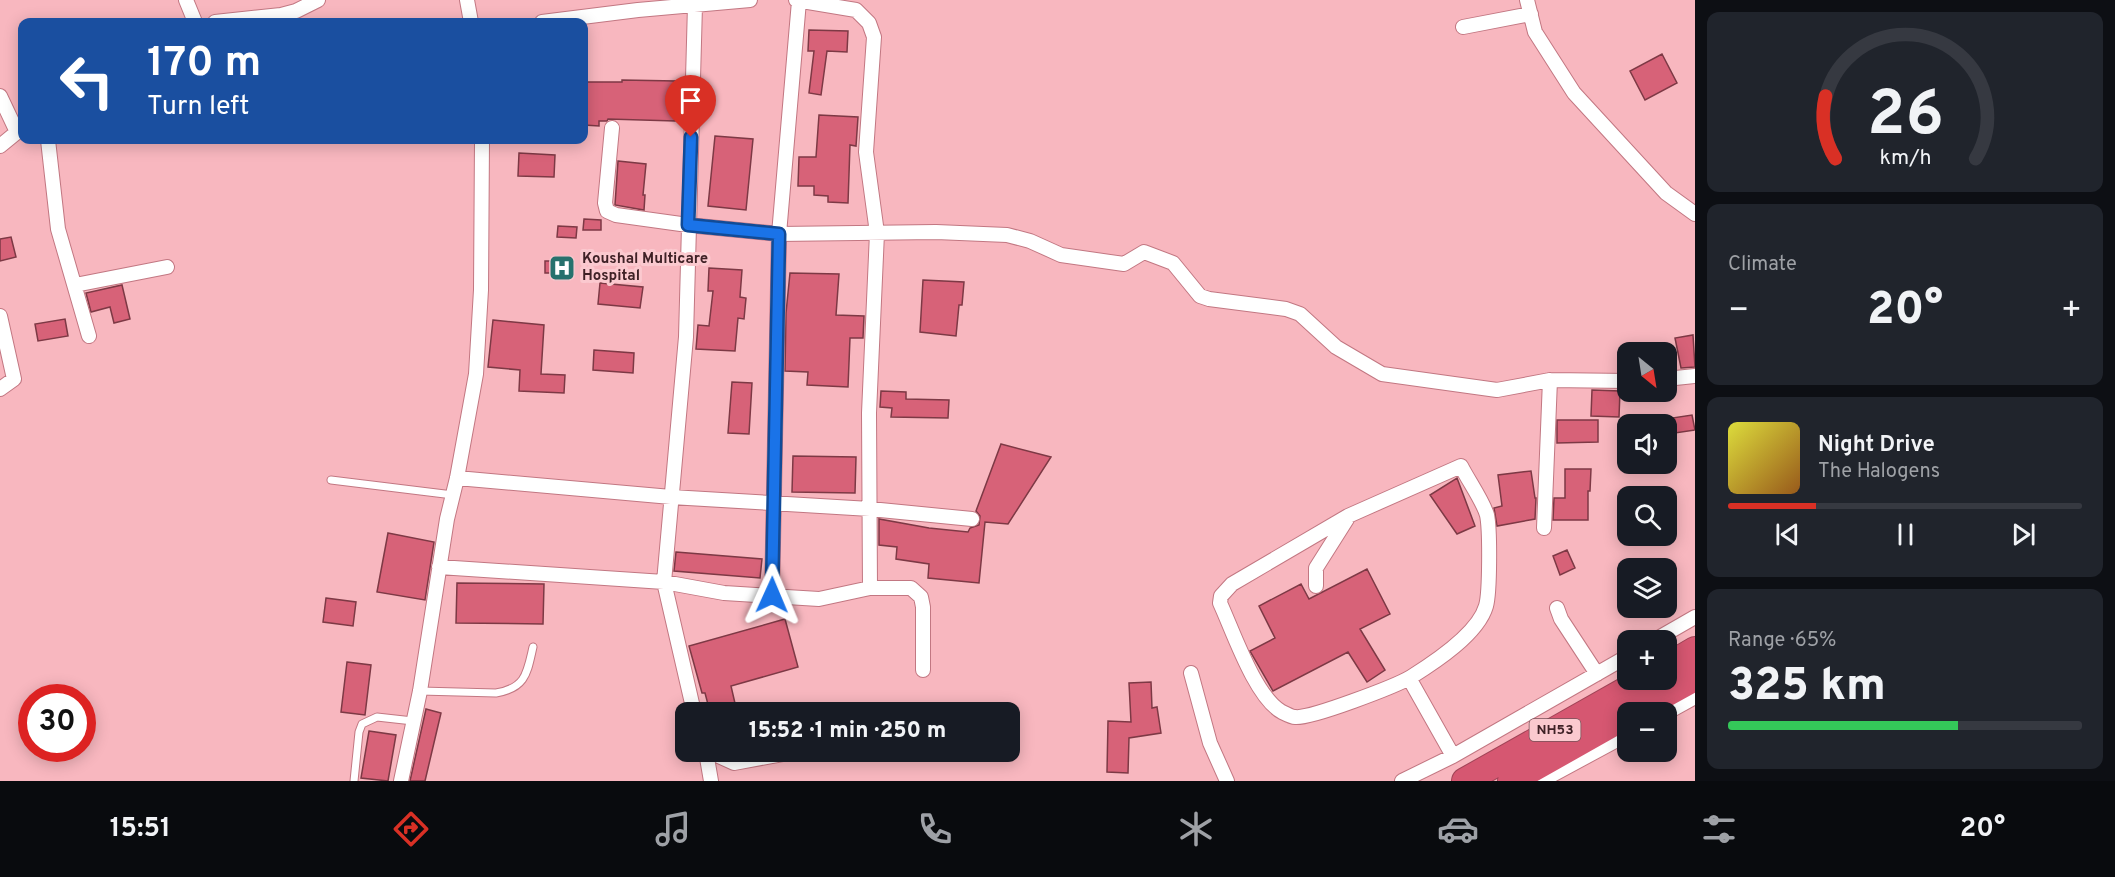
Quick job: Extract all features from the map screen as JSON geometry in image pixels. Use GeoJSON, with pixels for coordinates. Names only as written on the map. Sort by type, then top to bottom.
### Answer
{"type":"FeatureCollection","features":[{"type":"Feature","properties":{"kind":"highway"},"geometry":{"type":"LineString","coordinates":[[1677,661],[1695,651]]}},
{"type":"Feature","properties":{"kind":"highway"},"geometry":{"type":"LineString","coordinates":[[1651,702],[1695,678]]}},
{"type":"Feature","properties":{"kind":"highway","name":"NH53"},"geometry":{"type":"LineString","coordinates":[[1465,781],[1626,690]]}},
{"type":"Feature","properties":{"kind":"highway","name":"NH53"},"geometry":{"type":"LineString","coordinates":[[1511,781],[1617,722]]}},
{"type":"Feature","properties":{"kind":"street"},"geometry":{"type":"LineString","coordinates":[[186,0],[193,18]]}},
{"type":"Feature","properties":{"kind":"street"},"geometry":{"type":"LineString","coordinates":[[275,0],[281,15]]}},
{"type":"Feature","properties":{"kind":"street"},"geometry":{"type":"LineString","coordinates":[[253,18],[296,11],[318,0]]}},
{"type":"Feature","properties":{"kind":"street"},"geometry":{"type":"LineString","coordinates":[[467,0],[470,18]]}},
{"type":"Feature","properties":{"kind":"street"},"geometry":{"type":"LineString","coordinates":[[578,18],[750,0]]}},
{"type":"Feature","properties":{"kind":"street"},"geometry":{"type":"LineString","coordinates":[[772,595],[779,234],[797,0],[856,10],[869,23],[874,36],[866,152],[877,233],[869,413],[870,588]]}},
{"type":"Feature","properties":{"kind":"street"},"geometry":{"type":"LineString","coordinates":[[1527,0],[1535,32],[1574,93],[1666,193],[1695,214]]}},
{"type":"Feature","properties":{"kind":"street"},"geometry":{"type":"LineString","coordinates":[[692,702],[664,582],[686,338],[695,5]]}},
{"type":"Feature","properties":{"kind":"street"},"geometry":{"type":"LineString","coordinates":[[1463,27],[1531,14]]}},
{"type":"Feature","properties":{"kind":"street"},"geometry":{"type":"LineString","coordinates":[[0,96],[18,127]]}},
{"type":"Feature","properties":{"kind":"street"},"geometry":{"type":"LineString","coordinates":[[612,128],[605,203],[607,211],[616,214],[688,225],[779,234],[936,232],[1007,235],[1030,241],[1061,255],[1124,264],[1144,252],[1173,263],[1200,296],[1286,309],[1300,314],[1336,347],[1382,374],[1497,390],[1550,380],[1617,381]]}},
{"type":"Feature","properties":{"kind":"street"},"geometry":{"type":"LineString","coordinates":[[0,146],[18,132]]}},
{"type":"Feature","properties":{"kind":"street"},"geometry":{"type":"LineString","coordinates":[[48,144],[58,229],[90,336]]}},
{"type":"Feature","properties":{"kind":"street"},"geometry":{"type":"LineString","coordinates":[[401,781],[420,691],[440,567],[476,374],[482,290],[482,144]]}},
{"type":"Feature","properties":{"kind":"street"},"geometry":{"type":"LineString","coordinates":[[75,285],[167,267]]}},
{"type":"Feature","properties":{"kind":"street"},"geometry":{"type":"LineString","coordinates":[[0,316],[14,379],[0,389]]}},
{"type":"Feature","properties":{"kind":"street"},"geometry":{"type":"LineString","coordinates":[[1677,378],[1695,376]]}},
{"type":"Feature","properties":{"kind":"street"},"geometry":{"type":"LineString","coordinates":[[1544,528],[1550,380]]}},
{"type":"Feature","properties":{"kind":"street"},"geometry":{"type":"LineString","coordinates":[[1461,466],[1486,514],[1489,552],[1486,605],[1476,627],[1462,640],[1409,678],[1318,714],[1296,717],[1283,712],[1270,703],[1250,670],[1220,603],[1221,596],[1232,584],[1348,516],[1461,466]]}},
{"type":"Feature","properties":{"kind":"street"},"geometry":{"type":"LineString","coordinates":[[457,478],[671,497],[870,509],[972,519]]}},
{"type":"Feature","properties":{"kind":"street"},"geometry":{"type":"LineString","coordinates":[[1316,586],[1316,568],[1348,516]]}},
{"type":"Feature","properties":{"kind":"street"},"geometry":{"type":"LineString","coordinates":[[440,567],[664,582],[724,593],[819,599],[870,588],[911,588],[921,597],[923,607],[922,670]]}},
{"type":"Feature","properties":{"kind":"street"},"geometry":{"type":"LineString","coordinates":[[1557,608],[1561,619],[1597,674]]}},
{"type":"Feature","properties":{"kind":"street"},"geometry":{"type":"LineString","coordinates":[[1672,630],[1695,617]]}},
{"type":"Feature","properties":{"kind":"street"},"geometry":{"type":"LineString","coordinates":[[1402,781],[1454,756],[1617,662]]}},
{"type":"Feature","properties":{"kind":"street"},"geometry":{"type":"LineString","coordinates":[[1191,673],[1210,743],[1227,781]]}},
{"type":"Feature","properties":{"kind":"street"},"geometry":{"type":"LineString","coordinates":[[1409,678],[1454,756]]}},
{"type":"Feature","properties":{"kind":"street"},"geometry":{"type":"LineString","coordinates":[[1677,707],[1695,697]]}},
{"type":"Feature","properties":{"kind":"street"},"geometry":{"type":"LineString","coordinates":[[1541,781],[1617,740]]}},
{"type":"Feature","properties":{"kind":"street"},"geometry":{"type":"LineString","coordinates":[[709,762],[711,781]]}},
{"type":"Feature","properties":{"kind":"lane"},"geometry":{"type":"LineString","coordinates":[[331,480],[453,495]]}},
{"type":"Feature","properties":{"kind":"lane"},"geometry":{"type":"LineString","coordinates":[[420,691],[496,693],[508,691],[526,676],[533,646]]}},
{"type":"Feature","properties":{"kind":"lane"},"geometry":{"type":"LineString","coordinates":[[354,781],[359,732],[362,724],[377,717],[413,721]]}},
{"type":"Feature","properties":{"kind":"building"},"geometry":{"type":"Polygon","coordinates":[[[809,30],[848,31],[847,52],[827,51],[821,95],[809,93],[814,51],[808,51],[809,30]]]}},
{"type":"Feature","properties":{"kind":"building"},"geometry":{"type":"Polygon","coordinates":[[[1662,54],[1677,83],[1645,100],[1630,71],[1662,54]]]}},
{"type":"Feature","properties":{"kind":"building"},"geometry":{"type":"Polygon","coordinates":[[[622,80],[676,81],[675,121],[608,119],[599,121],[599,126],[588,125],[588,82],[622,82],[622,80]]]}},
{"type":"Feature","properties":{"kind":"building"},"geometry":{"type":"Polygon","coordinates":[[[819,115],[858,117],[856,146],[850,145],[848,203],[828,202],[828,196],[814,195],[814,186],[798,186],[799,157],[816,157],[819,115]]]}},
{"type":"Feature","properties":{"kind":"building"},"geometry":{"type":"Polygon","coordinates":[[[715,136],[753,139],[746,210],[708,206],[715,136]]]}},
{"type":"Feature","properties":{"kind":"building"},"geometry":{"type":"Polygon","coordinates":[[[519,153],[555,155],[554,177],[518,176],[519,153]]]}},
{"type":"Feature","properties":{"kind":"building"},"geometry":{"type":"Polygon","coordinates":[[[618,161],[646,164],[644,210],[615,205],[618,161]]]}},
{"type":"Feature","properties":{"kind":"building"},"geometry":{"type":"Polygon","coordinates":[[[584,219],[601,220],[601,230],[583,230],[584,219]]]}},
{"type":"Feature","properties":{"kind":"building"},"geometry":{"type":"Polygon","coordinates":[[[558,226],[577,227],[576,238],[557,237],[558,226]]]}},
{"type":"Feature","properties":{"kind":"building"},"geometry":{"type":"Polygon","coordinates":[[[11,237],[16,257],[0,261],[0,239],[11,237]]]}},
{"type":"Feature","properties":{"kind":"building"},"geometry":{"type":"Polygon","coordinates":[[[545,261],[572,261],[572,273],[545,273],[545,261]]]}},
{"type":"Feature","properties":{"kind":"building"},"geometry":{"type":"Polygon","coordinates":[[[709,268],[742,270],[740,297],[746,298],[744,319],[738,318],[735,351],[696,349],[698,325],[709,326],[713,291],[708,291],[709,268]]]}},
{"type":"Feature","properties":{"kind":"building"},"geometry":{"type":"Polygon","coordinates":[[[790,273],[839,274],[836,315],[864,316],[863,338],[850,338],[848,387],[807,385],[808,372],[785,371],[786,313],[790,273]]]}},
{"type":"Feature","properties":{"kind":"building"},"geometry":{"type":"Polygon","coordinates":[[[923,280],[964,282],[956,336],[920,332],[923,280]]]}},
{"type":"Feature","properties":{"kind":"building"},"geometry":{"type":"Polygon","coordinates":[[[600,283],[643,287],[640,308],[598,304],[600,283]]]}},
{"type":"Feature","properties":{"kind":"building"},"geometry":{"type":"Polygon","coordinates":[[[122,285],[130,319],[114,323],[110,307],[91,312],[86,293],[122,285]]]}},
{"type":"Feature","properties":{"kind":"building"},"geometry":{"type":"Polygon","coordinates":[[[65,319],[68,336],[38,341],[35,324],[65,319]]]}},
{"type":"Feature","properties":{"kind":"building"},"geometry":{"type":"Polygon","coordinates":[[[493,320],[544,325],[541,374],[565,375],[564,393],[519,391],[520,370],[488,367],[493,320]]]}},
{"type":"Feature","properties":{"kind":"building"},"geometry":{"type":"Polygon","coordinates":[[[1693,335],[1695,367],[1681,368],[1675,338],[1693,335]]]}},
{"type":"Feature","properties":{"kind":"building"},"geometry":{"type":"Polygon","coordinates":[[[594,350],[634,353],[633,373],[593,370],[594,350]]]}},
{"type":"Feature","properties":{"kind":"building"},"geometry":{"type":"Polygon","coordinates":[[[732,382],[752,383],[749,434],[728,433],[732,382]]]}},
{"type":"Feature","properties":{"kind":"building"},"geometry":{"type":"Polygon","coordinates":[[[1592,390],[1617,391],[1617,402],[1620,402],[1617,417],[1591,416],[1592,390]]]}},
{"type":"Feature","properties":{"kind":"building"},"geometry":{"type":"Polygon","coordinates":[[[881,391],[906,392],[906,399],[949,400],[948,418],[891,417],[892,408],[880,407],[881,391]]]}},
{"type":"Feature","properties":{"kind":"building"},"geometry":{"type":"Polygon","coordinates":[[[1692,415],[1695,430],[1677,433],[1677,417],[1692,415]]]}},
{"type":"Feature","properties":{"kind":"building"},"geometry":{"type":"Polygon","coordinates":[[[1557,420],[1598,420],[1598,442],[1557,443],[1557,420]]]}},
{"type":"Feature","properties":{"kind":"building"},"geometry":{"type":"Polygon","coordinates":[[[1001,444],[1051,457],[1008,524],[985,522],[979,583],[928,578],[929,564],[896,559],[897,547],[879,545],[879,519],[968,532],[970,528],[979,525],[980,516],[976,511],[1001,444]]]}},
{"type":"Feature","properties":{"kind":"building"},"geometry":{"type":"Polygon","coordinates":[[[793,456],[856,457],[855,493],[792,492],[793,456]]]}},
{"type":"Feature","properties":{"kind":"building"},"geometry":{"type":"Polygon","coordinates":[[[1565,469],[1591,469],[1588,520],[1553,520],[1554,498],[1565,498],[1565,469]]]}},
{"type":"Feature","properties":{"kind":"building"},"geometry":{"type":"Polygon","coordinates":[[[1531,471],[1536,498],[1535,519],[1497,526],[1494,508],[1502,506],[1498,475],[1531,471]]]}},
{"type":"Feature","properties":{"kind":"building"},"geometry":{"type":"Polygon","coordinates":[[[1457,478],[1475,526],[1457,534],[1430,495],[1457,478]]]}},
{"type":"Feature","properties":{"kind":"building"},"geometry":{"type":"Polygon","coordinates":[[[388,533],[434,542],[425,600],[377,592],[388,533]]]}},
{"type":"Feature","properties":{"kind":"building"},"geometry":{"type":"Polygon","coordinates":[[[1567,550],[1575,568],[1560,575],[1553,556],[1567,550]]]}},
{"type":"Feature","properties":{"kind":"building"},"geometry":{"type":"Polygon","coordinates":[[[676,552],[762,559],[760,578],[674,571],[676,552]]]}},
{"type":"Feature","properties":{"kind":"building"},"geometry":{"type":"Polygon","coordinates":[[[1367,569],[1390,614],[1360,629],[1385,670],[1367,682],[1348,652],[1273,691],[1250,651],[1275,638],[1259,606],[1301,584],[1309,599],[1367,569]]]}},
{"type":"Feature","properties":{"kind":"building"},"geometry":{"type":"Polygon","coordinates":[[[457,583],[544,584],[543,624],[456,623],[457,583]]]}},
{"type":"Feature","properties":{"kind":"building"},"geometry":{"type":"Polygon","coordinates":[[[326,598],[356,602],[353,626],[323,622],[326,598]]]}},
{"type":"Feature","properties":{"kind":"building"},"geometry":{"type":"Polygon","coordinates":[[[785,619],[798,667],[731,686],[735,702],[707,702],[705,693],[702,693],[689,646],[785,619]]]}},
{"type":"Feature","properties":{"kind":"building"},"geometry":{"type":"Polygon","coordinates":[[[347,662],[371,665],[365,715],[341,712],[347,662]]]}},
{"type":"Feature","properties":{"kind":"building"},"geometry":{"type":"Polygon","coordinates":[[[1151,682],[1152,708],[1157,707],[1161,733],[1129,738],[1128,773],[1107,772],[1108,721],[1131,722],[1129,683],[1151,682]]]}},
{"type":"Feature","properties":{"kind":"building"},"geometry":{"type":"Polygon","coordinates":[[[426,709],[441,713],[425,781],[410,781],[426,709]]]}},
{"type":"Feature","properties":{"kind":"building"},"geometry":{"type":"Polygon","coordinates":[[[369,731],[396,735],[388,781],[361,778],[369,731]]]}},
{"type":"Feature","properties":{"kind":"place","name":"Koushal Multicare Hospital"},"geometry":{"type":"Point","coordinates":[562,268]}},
{"type":"Feature","properties":{"kind":"route"},"geometry":{"type":"LineString","coordinates":[[691,137],[688,225],[779,234],[772,595]]}}]}
